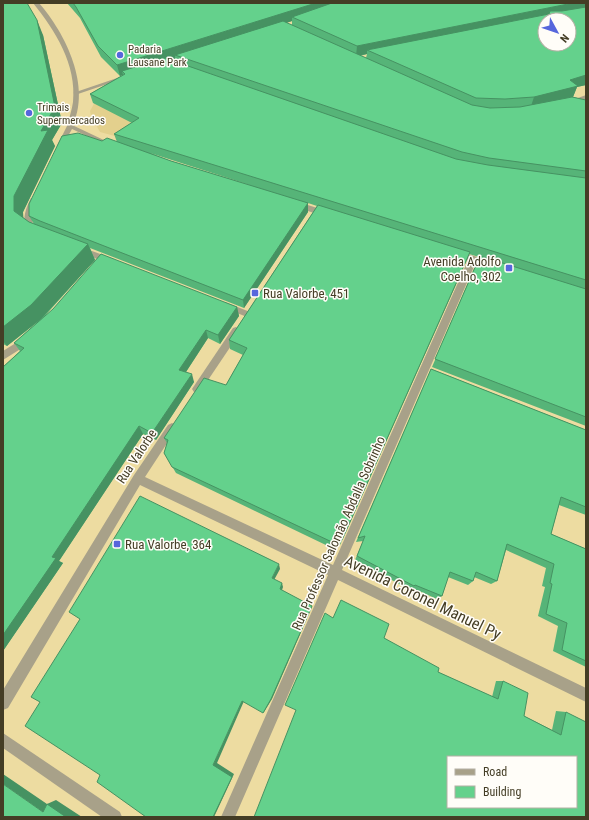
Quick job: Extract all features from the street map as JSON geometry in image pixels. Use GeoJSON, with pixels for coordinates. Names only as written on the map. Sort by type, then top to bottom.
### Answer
{"type":"FeatureCollection","features":[{"type":"Feature","properties":{"kind":"street"},"geometry":{"type":"LineString","coordinates":[[36,3],[50,20],[61,40],[72,69],[76,93],[76,108],[70,126],[70,140]]}},
{"type":"Feature","properties":{"kind":"street"},"geometry":{"type":"LineString","coordinates":[[76,93],[131,75]]}},
{"type":"Feature","properties":{"kind":"street"},"geometry":{"type":"LineString","coordinates":[[580,106],[565,104],[586,98]]}},
{"type":"Feature","properties":{"kind":"street"},"geometry":{"type":"LineString","coordinates":[[70,126],[90,137],[115,146]]}},
{"type":"Feature","properties":{"kind":"street"},"geometry":{"type":"LineString","coordinates":[[56,156],[70,140],[90,137]]}},
{"type":"Feature","properties":{"kind":"street"},"geometry":{"type":"LineString","coordinates":[[38,191],[28,213],[27,220],[29,227],[41,234]]}},
{"type":"Feature","properties":{"kind":"street"},"geometry":{"type":"LineString","coordinates":[[286,201],[313,214],[337,217]]}},
{"type":"Feature","properties":{"kind":"street"},"geometry":{"type":"LineString","coordinates":[[76,247],[101,261],[118,264]]}},
{"type":"Feature","properties":{"kind":"street"},"geometry":{"type":"LineString","coordinates":[[443,250],[496,266]]}},
{"type":"Feature","properties":{"kind":"street","name":"Rua Professor Salomão Abdalla Sobrinho"},"geometry":{"type":"LineString","coordinates":[[228,817],[473,259]]}},
{"type":"Feature","properties":{"kind":"street"},"geometry":{"type":"LineString","coordinates":[[190,400],[249,311],[219,303]]}},
{"type":"Feature","properties":{"kind":"street"},"geometry":{"type":"LineString","coordinates":[[3,356],[32,335]]}},
{"type":"Feature","properties":{"kind":"street","name":"Rua Valorbe"},"geometry":{"type":"LineString","coordinates":[[3,703],[138,479],[177,420]]}},
{"type":"Feature","properties":{"kind":"street","name":"Avenida Coronel Manuel Py"},"geometry":{"type":"LineString","coordinates":[[138,479],[336,573],[586,695]]}},
{"type":"Feature","properties":{"kind":"street"},"geometry":{"type":"LineString","coordinates":[[3,740],[115,817]]}},
{"type":"Feature","properties":{"kind":"shaded area"},"geometry":{"type":"Polygon","coordinates":[[[168,72],[122,138],[100,132],[91,116],[90,111],[95,102],[168,72]]]}},
{"type":"Feature","properties":{"kind":"building"},"geometry":{"type":"Polygon","coordinates":[[[3,3],[27,3],[37,20],[55,107],[41,131],[48,130],[14,196],[14,211],[29,222],[88,244],[31,305],[3,327],[3,3]]]}},
{"type":"Feature","properties":{"kind":"building"},"geometry":{"type":"Polygon","coordinates":[[[73,3],[316,3],[117,65],[98,46],[73,3]]]}},
{"type":"Feature","properties":{"kind":"building"},"geometry":{"type":"Polygon","coordinates":[[[332,3],[573,3],[357,46],[292,17],[332,3]]]}},
{"type":"Feature","properties":{"kind":"building"},"geometry":{"type":"Polygon","coordinates":[[[586,7],[586,75],[570,80],[578,86],[534,97],[505,99],[476,98],[367,50],[537,16],[537,52],[577,52],[577,12],[550,11],[562,11],[586,7]]]}},
{"type":"Feature","properties":{"kind":"building"},"geometry":{"type":"Polygon","coordinates":[[[283,21],[472,105],[490,108],[520,107],[572,97],[586,100],[586,171],[489,158],[462,152],[175,55],[283,21]]]}},
{"type":"Feature","properties":{"kind":"building"},"geometry":{"type":"Polygon","coordinates":[[[165,58],[456,159],[488,165],[586,178],[586,280],[114,134],[139,118],[90,94],[125,74],[122,71],[165,58]]]}},
{"type":"Feature","properties":{"kind":"building"},"geometry":{"type":"Polygon","coordinates":[[[78,133],[102,141],[107,138],[171,161],[308,203],[243,300],[29,216],[29,204],[62,136],[78,133]]]}},
{"type":"Feature","properties":{"kind":"building"},"geometry":{"type":"Polygon","coordinates":[[[318,205],[470,252],[342,540],[332,542],[172,467],[164,453],[168,440],[164,438],[204,378],[226,385],[247,348],[229,340],[318,205]]]}},
{"type":"Feature","properties":{"kind":"building"},"geometry":{"type":"Polygon","coordinates":[[[101,254],[237,307],[218,335],[206,330],[179,370],[192,374],[152,433],[139,426],[52,557],[56,558],[3,635],[3,367],[24,348],[14,343],[53,309],[101,254]]]}},
{"type":"Feature","properties":{"kind":"building"},"geometry":{"type":"Polygon","coordinates":[[[480,256],[586,289],[586,417],[435,359],[480,256]]]}},
{"type":"Feature","properties":{"kind":"building"},"geometry":{"type":"Polygon","coordinates":[[[431,369],[586,430],[586,507],[561,497],[551,534],[586,549],[586,661],[562,650],[567,623],[546,614],[554,564],[507,544],[497,581],[476,572],[473,581],[450,572],[442,596],[415,585],[414,586],[357,556],[365,536],[358,538],[431,369]]]}},
{"type":"Feature","properties":{"kind":"building"},"geometry":{"type":"Polygon","coordinates":[[[140,496],[279,564],[272,578],[282,583],[280,589],[312,606],[271,699],[263,713],[242,701],[213,765],[232,777],[213,817],[146,817],[97,782],[100,775],[25,726],[40,702],[31,697],[80,619],[69,612],[140,496]]]}},
{"type":"Feature","properties":{"kind":"building"},"geometry":{"type":"Polygon","coordinates":[[[341,600],[389,624],[384,638],[439,668],[438,672],[498,699],[503,681],[528,693],[524,716],[561,735],[566,712],[586,722],[586,817],[254,817],[296,710],[285,705],[325,613],[333,618],[341,600]]]}},
{"type":"Feature","properties":{"kind":"building"},"geometry":{"type":"Polygon","coordinates":[[[3,784],[43,812],[47,804],[66,817],[3,817],[3,784]]]}},
{"type":"Feature","properties":{"kind":"place","name":"Padaria Lausane Park"},"geometry":{"type":"Point","coordinates":[120,55]}},
{"type":"Feature","properties":{"kind":"place","name":"Trimais Supermercados"},"geometry":{"type":"Point","coordinates":[29,113]}},
{"type":"Feature","properties":{"kind":"place","name":"Avenida Adolfo Coelho, 302"},"geometry":{"type":"Point","coordinates":[509,268]}},
{"type":"Feature","properties":{"kind":"place","name":"Rua Valorbe, 451"},"geometry":{"type":"Point","coordinates":[255,293]}},
{"type":"Feature","properties":{"kind":"place","name":"Rua Valorbe, 364"},"geometry":{"type":"Point","coordinates":[117,544]}}]}
